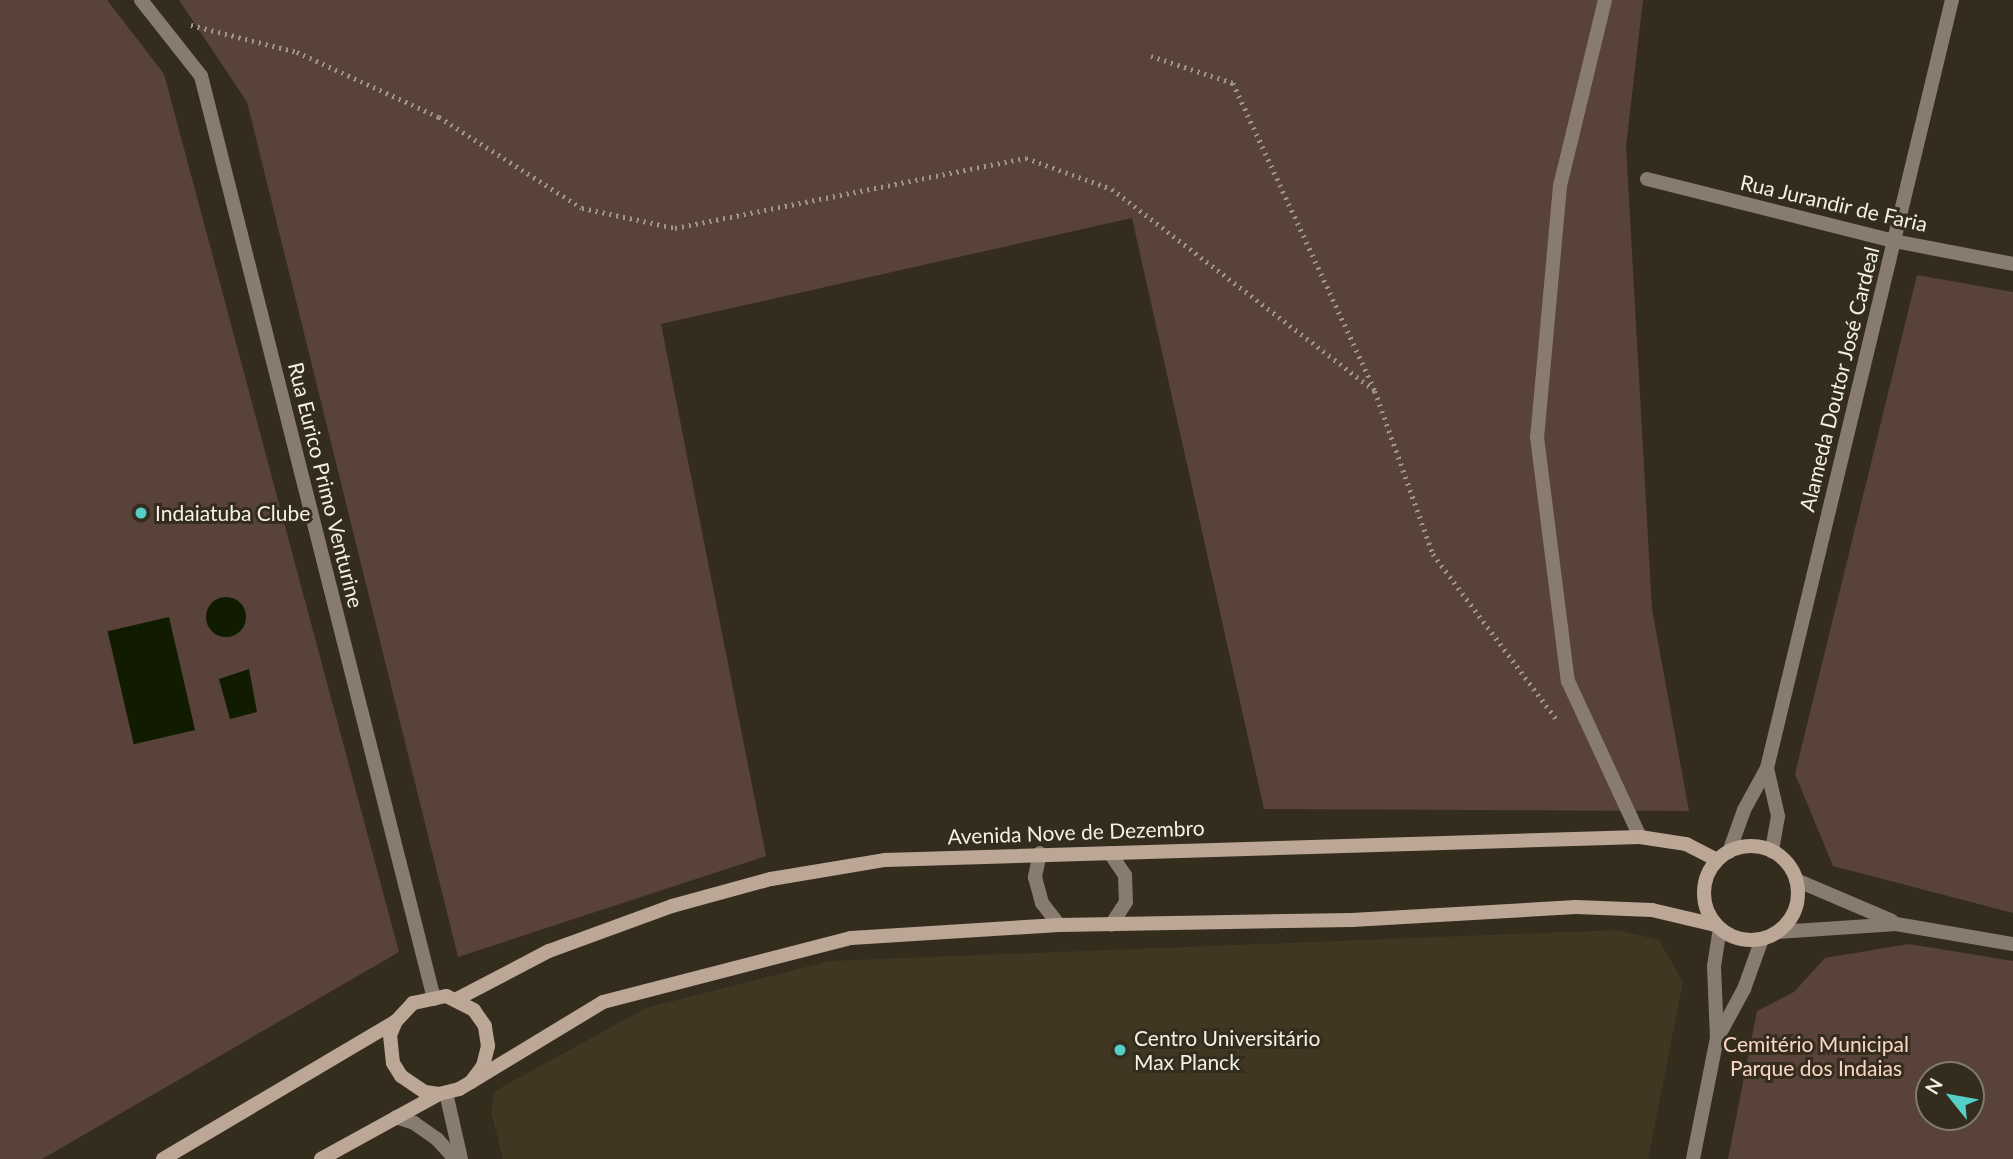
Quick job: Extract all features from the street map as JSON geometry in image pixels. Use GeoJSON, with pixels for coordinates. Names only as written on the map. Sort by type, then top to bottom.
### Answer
{"type":"FeatureCollection","features":[{"type":"Feature","properties":{"kind":"main road","name":"Avenida Nove de Dezembro"},"geometry":{"type":"LineString","coordinates":[[446,998],[549,951],[673,906],[771,879],[885,860],[1640,836],[1686,844],[1723,856]]}},
{"type":"Feature","properties":{"kind":"main road"},"geometry":{"type":"LineString","coordinates":[[321,1159],[442,1093],[471,1082],[603,1002],[851,938],[1059,925],[1352,920],[1576,907],[1652,910],[1718,927],[1740,940],[1762,939],[1777,932],[1791,918],[1798,899],[1796,880],[1790,868],[1772,851],[1750,846],[1723,856],[1709,872],[1704,899],[1718,927]]}},
{"type":"Feature","properties":{"kind":"main road"},"geometry":{"type":"LineString","coordinates":[[163,1159],[396,1021],[413,1003],[446,998],[474,1010],[485,1026],[488,1046],[483,1066],[471,1082]]}},
{"type":"Feature","properties":{"kind":"main road"},"geometry":{"type":"LineString","coordinates":[[396,1021],[390,1049],[401,1076],[418,1089],[442,1093]]}},
{"type":"Feature","properties":{"kind":"street","name":"Rua Eurico Primo Venturine"},"geometry":{"type":"LineString","coordinates":[[141,0],[201,76],[446,998]]}},
{"type":"Feature","properties":{"kind":"street"},"geometry":{"type":"LineString","coordinates":[[1605,0],[1560,186],[1537,437],[1568,681],[1640,836]]}},
{"type":"Feature","properties":{"kind":"street","name":"Alameda Doutor José Cardeal"},"geometry":{"type":"LineString","coordinates":[[1723,856],[1744,810],[1768,768],[1952,0]]}},
{"type":"Feature","properties":{"kind":"street","name":"Rua Jurandir de Faria"},"geometry":{"type":"LineString","coordinates":[[1647,179],[1894,241],[2013,264]]}},
{"type":"Feature","properties":{"kind":"street","name":"Alameda Doutor José Cardeal"},"geometry":{"type":"LineString","coordinates":[[1768,768],[1778,816],[1772,851]]}},
{"type":"Feature","properties":{"kind":"street"},"geometry":{"type":"LineString","coordinates":[[1040,853],[1035,877],[1042,904],[1059,925]]}},
{"type":"Feature","properties":{"kind":"street"},"geometry":{"type":"LineString","coordinates":[[1110,853],[1125,875],[1126,902],[1111,925]]}},
{"type":"Feature","properties":{"kind":"street"},"geometry":{"type":"LineString","coordinates":[[1796,880],[1896,923],[2013,944]]}},
{"type":"Feature","properties":{"kind":"street"},"geometry":{"type":"LineString","coordinates":[[1777,932],[1896,923]]}},
{"type":"Feature","properties":{"kind":"street"},"geometry":{"type":"LineString","coordinates":[[1693,1159],[1717,1038],[1714,966],[1718,927]]}},
{"type":"Feature","properties":{"kind":"street"},"geometry":{"type":"LineString","coordinates":[[1717,1038],[1744,989],[1762,939]]}},
{"type":"Feature","properties":{"kind":"street"},"geometry":{"type":"LineString","coordinates":[[442,1093],[461,1159]]}},
{"type":"Feature","properties":{"kind":"street"},"geometry":{"type":"LineString","coordinates":[[396,1117],[414,1123],[437,1139],[455,1159]]}},
{"type":"Feature","properties":{"kind":"path"},"geometry":{"type":"LineString","coordinates":[[156,16],[297,52],[439,117],[582,208],[675,228],[1026,158],[1112,189],[1375,391]]}},
{"type":"Feature","properties":{"kind":"path"},"geometry":{"type":"LineString","coordinates":[[1151,56],[1233,83],[1375,391],[1433,554],[1560,724]]}},
{"type":"Feature","properties":{"kind":"shaded area"},"geometry":{"type":"Polygon","coordinates":[[[226,597],[240,603],[246,617],[240,631],[226,637],[212,631],[206,617],[212,603],[226,597]]]}},
{"type":"Feature","properties":{"kind":"shaded area"},"geometry":{"type":"Polygon","coordinates":[[[169,617],[195,730],[134,744],[108,631],[169,617]]]}},
{"type":"Feature","properties":{"kind":"shaded area"},"geometry":{"type":"Polygon","coordinates":[[[249,669],[257,712],[230,719],[219,679],[249,669]]]}},
{"type":"Feature","properties":{"kind":"shaded area","name":"Centro Universitário Max Planck"},"geometry":{"type":"Polygon","coordinates":[[[1617,930],[1659,940],[1683,982],[1648,1159],[503,1159],[491,1111],[495,1091],[646,1008],[829,961],[1617,930]]]}},
{"type":"Feature","properties":{"kind":"green space","name":"Indaiatuba Clube"},"geometry":{"type":"Polygon","coordinates":[[[0,0],[107,0],[164,74],[399,952],[42,1159],[0,1159],[0,0]]]}},
{"type":"Feature","properties":{"kind":"green space"},"geometry":{"type":"Polygon","coordinates":[[[179,0],[1643,0],[1626,146],[1652,609],[1689,811],[1264,809],[1132,218],[661,324],[766,856],[458,957],[247,102],[179,0]]]}},
{"type":"Feature","properties":{"kind":"green space"},"geometry":{"type":"Polygon","coordinates":[[[1917,275],[2013,292],[2013,913],[1833,866],[1795,774],[1917,275]]]}},
{"type":"Feature","properties":{"kind":"green space","name":"Cemitério Municipal Parque dos Indaias"},"geometry":{"type":"Polygon","coordinates":[[[1909,944],[2013,961],[2013,1159],[1728,1159],[1757,1011],[1794,992],[1825,958],[1909,944]]]}},
{"type":"Feature","properties":{"kind":"place","name":"Indaiatuba Clube"},"geometry":{"type":"Point","coordinates":[141,513]}},
{"type":"Feature","properties":{"kind":"place","name":"Centro Universitário Max Planck"},"geometry":{"type":"Point","coordinates":[1120,1050]}}]}
